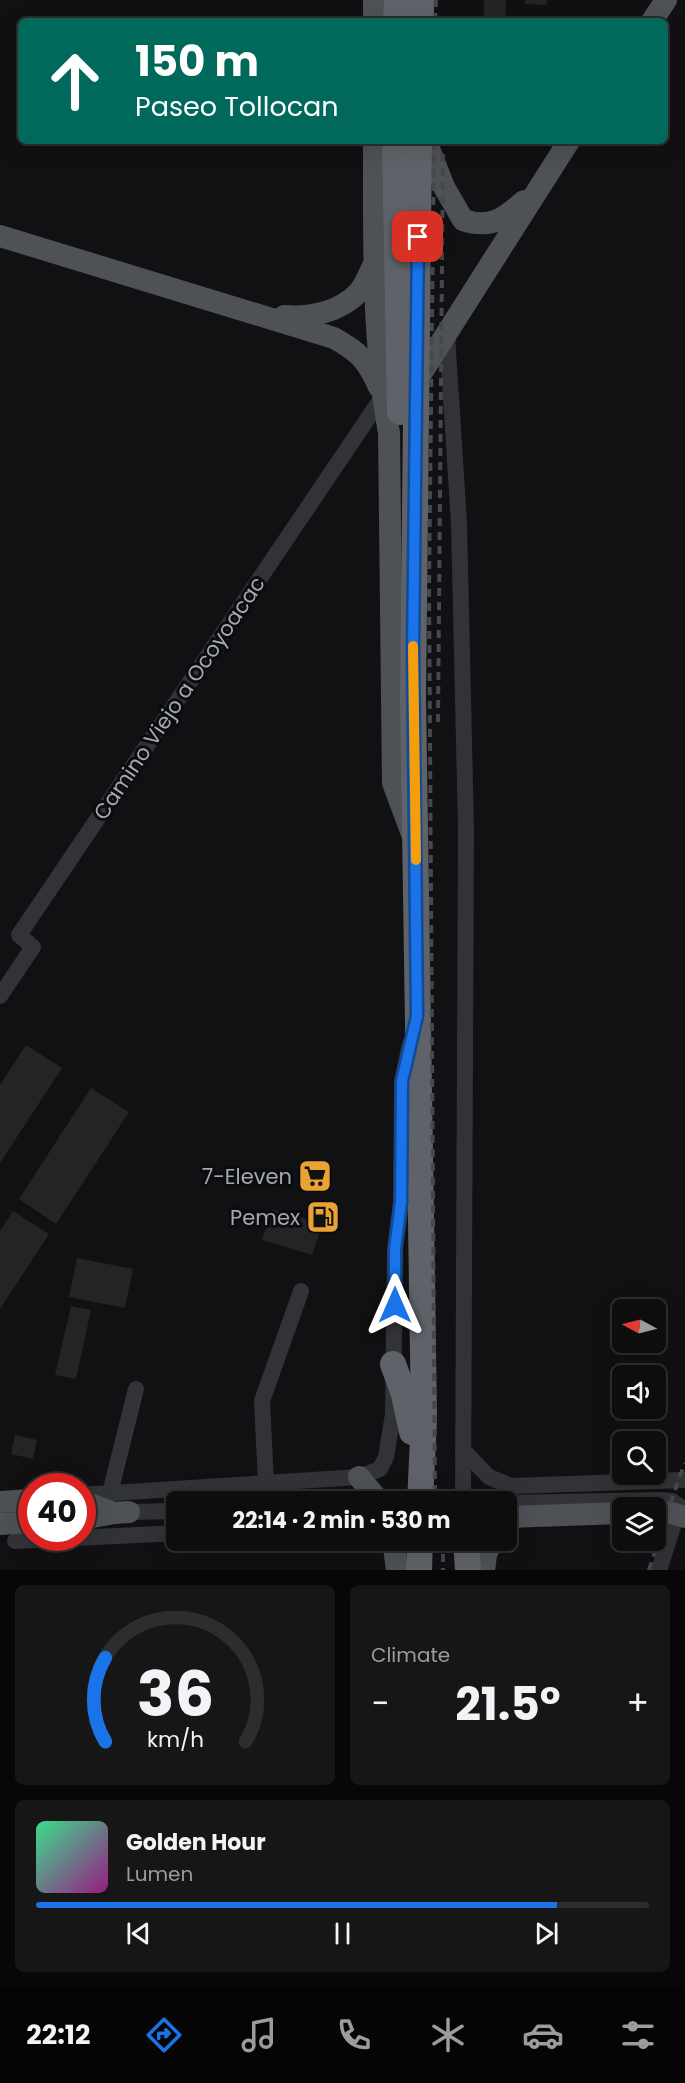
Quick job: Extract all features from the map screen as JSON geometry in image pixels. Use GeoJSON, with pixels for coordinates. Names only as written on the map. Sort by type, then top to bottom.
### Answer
{"type":"FeatureCollection","features":[{"type":"Feature","properties":{"kind":"highway"},"geometry":{"type":"LineString","coordinates":[[396,18],[397,0]]}},
{"type":"Feature","properties":{"kind":"highway"},"geometry":{"type":"LineString","coordinates":[[421,0],[421,18]]}},
{"type":"Feature","properties":{"kind":"highway"},"geometry":{"type":"LineString","coordinates":[[395,144],[402,551],[413,625]]}},
{"type":"Feature","properties":{"kind":"highway"},"geometry":{"type":"LineString","coordinates":[[419,144],[413,625],[424,1418],[420,1491]]}},
{"type":"Feature","properties":{"kind":"highway"},"geometry":{"type":"LineString","coordinates":[[393,1364],[404,1394],[420,1471]]}},
{"type":"Feature","properties":{"kind":"highway"},"geometry":{"type":"LineString","coordinates":[[424,1418],[435,1491]]}},
{"type":"Feature","properties":{"kind":"highway"},"geometry":{"type":"LineString","coordinates":[[419,1570],[420,1551]]}},
{"type":"Feature","properties":{"kind":"highway"},"geometry":{"type":"LineString","coordinates":[[465,1551],[473,1569]]}},
{"type":"Feature","properties":{"kind":"highway"},"geometry":{"type":"LineString","coordinates":[[469,1551],[473,1569]]}},
{"type":"Feature","properties":{"kind":"main road"},"geometry":{"type":"LineString","coordinates":[[374,0],[374,18]]}},
{"type":"Feature","properties":{"kind":"main road"},"geometry":{"type":"LineString","coordinates":[[654,18],[666,0]]}},
{"type":"Feature","properties":{"kind":"main road"},"geometry":{"type":"LineString","coordinates":[[374,144],[374,265],[383,396],[389,433],[393,783],[416,845]]}},
{"type":"Feature","properties":{"kind":"main road"},"geometry":{"type":"LineString","coordinates":[[427,144],[444,187],[463,220],[477,225],[496,222],[516,209],[537,190]]}},
{"type":"Feature","properties":{"kind":"main road"},"geometry":{"type":"LineString","coordinates":[[417,380],[567,144]]}},
{"type":"Feature","properties":{"kind":"main road"},"geometry":{"type":"LineString","coordinates":[[0,236],[334,338],[357,351],[372,371],[383,396]]}},
{"type":"Feature","properties":{"kind":"main road"},"geometry":{"type":"LineString","coordinates":[[261,314],[294,317],[317,315],[339,308],[361,291],[374,265]]}},
{"type":"Feature","properties":{"kind":"main road"},"geometry":{"type":"LineString","coordinates":[[0,1502],[18,1501]]}},
{"type":"Feature","properties":{"kind":"main road"},"geometry":{"type":"LineString","coordinates":[[96,1503],[118,1506]]}},
{"type":"Feature","properties":{"kind":"main road"},"geometry":{"type":"LineString","coordinates":[[96,1514],[118,1506]]}},
{"type":"Feature","properties":{"kind":"main road"},"geometry":{"type":"LineString","coordinates":[[517,1515],[612,1513]]}},
{"type":"Feature","properties":{"kind":"main road"},"geometry":{"type":"LineString","coordinates":[[0,1524],[18,1523]]}},
{"type":"Feature","properties":{"kind":"main road"},"geometry":{"type":"LineString","coordinates":[[394,1551],[397,1570]]}},
{"type":"Feature","properties":{"kind":"main road"},"geometry":{"type":"LineString","coordinates":[[473,1569],[488,1551]]}},
{"type":"Feature","properties":{"kind":"street"},"geometry":{"type":"LineString","coordinates":[[447,335],[459,523],[466,829],[463,1491]]}},
{"type":"Feature","properties":{"kind":"street","name":"Camino Viejo a Ocoyoacac"},"geometry":{"type":"LineString","coordinates":[[0,996],[33,947],[19,935],[383,396]]}},
{"type":"Feature","properties":{"kind":"street"},"geometry":{"type":"LineString","coordinates":[[118,1506],[266,1483],[369,1491],[374,1473],[380,1469],[386,1457],[393,1414],[395,1249],[401,1202],[402,1081],[417,1016]]}},
{"type":"Feature","properties":{"kind":"street"},"geometry":{"type":"LineString","coordinates":[[266,1483],[262,1401],[301,1291]]}},
{"type":"Feature","properties":{"kind":"street"},"geometry":{"type":"LineString","coordinates":[[118,1506],[136,1389]]}},
{"type":"Feature","properties":{"kind":"street"},"geometry":{"type":"LineString","coordinates":[[463,1450],[489,1477],[511,1486],[685,1480]]}},
{"type":"Feature","properties":{"kind":"street"},"geometry":{"type":"LineString","coordinates":[[96,1499],[118,1506],[166,1510]]}},
{"type":"Feature","properties":{"kind":"street"},"geometry":{"type":"LineString","coordinates":[[517,1515],[674,1507],[659,1570]]}},
{"type":"Feature","properties":{"kind":"street"},"geometry":{"type":"LineString","coordinates":[[15,1541],[166,1534]]}},
{"type":"Feature","properties":{"kind":"building"},"geometry":{"type":"Polygon","coordinates":[[[484,0],[506,0],[505,18],[484,18],[484,0]]]}},
{"type":"Feature","properties":{"kind":"building"},"geometry":{"type":"Polygon","coordinates":[[[525,0],[547,0],[547,5],[525,4],[525,0]]]}},
{"type":"Feature","properties":{"kind":"building"},"geometry":{"type":"Polygon","coordinates":[[[26,1045],[62,1068],[0,1163],[0,1085],[26,1045]]]}},
{"type":"Feature","properties":{"kind":"building"},"geometry":{"type":"Polygon","coordinates":[[[91,1088],[129,1112],[56,1224],[19,1199],[91,1088]]]}},
{"type":"Feature","properties":{"kind":"building"},"geometry":{"type":"Polygon","coordinates":[[[272,1209],[322,1224],[312,1255],[262,1240],[272,1209]]]}},
{"type":"Feature","properties":{"kind":"building"},"geometry":{"type":"Polygon","coordinates":[[[13,1211],[49,1234],[0,1309],[0,1231],[13,1211]]]}},
{"type":"Feature","properties":{"kind":"building"},"geometry":{"type":"Polygon","coordinates":[[[77,1258],[133,1269],[125,1308],[69,1297],[77,1258]]]}},
{"type":"Feature","properties":{"kind":"building"},"geometry":{"type":"Polygon","coordinates":[[[71,1306],[91,1310],[76,1379],[55,1375],[71,1306]]]}},
{"type":"Feature","properties":{"kind":"building"},"geometry":{"type":"Polygon","coordinates":[[[15,1435],[37,1440],[33,1459],[11,1454],[15,1435]]]}},
{"type":"Feature","properties":{"kind":"railway"},"geometry":{"type":"LineString","coordinates":[[435,18],[436,0]]}},
{"type":"Feature","properties":{"kind":"railway"},"geometry":{"type":"LineString","coordinates":[[434,144],[429,587],[435,1491]]}},
{"type":"Feature","properties":{"kind":"railway"},"geometry":{"type":"LineString","coordinates":[[438,722],[443,149]]}},
{"type":"Feature","properties":{"kind":"railway"},"geometry":{"type":"LineString","coordinates":[[649,1570],[685,1463]]}},
{"type":"Feature","properties":{"kind":"railway"},"geometry":{"type":"LineString","coordinates":[[443,1551],[443,1570]]}},
{"type":"Feature","properties":{"kind":"slow traffic"},"geometry":{"type":"LineString","coordinates":[[413,646],[416,860]]}},
{"type":"Feature","properties":{"kind":"place","name":"7-Eleven"},"geometry":{"type":"Point","coordinates":[315,1176]}},
{"type":"Feature","properties":{"kind":"place","name":"Pemex"},"geometry":{"type":"Point","coordinates":[323,1217]}},
{"type":"Feature","properties":{"kind":"route"},"geometry":{"type":"LineString","coordinates":[[395,1305],[395,1249],[401,1202],[402,1081],[417,1016],[413,649],[418,237]]}}]}
